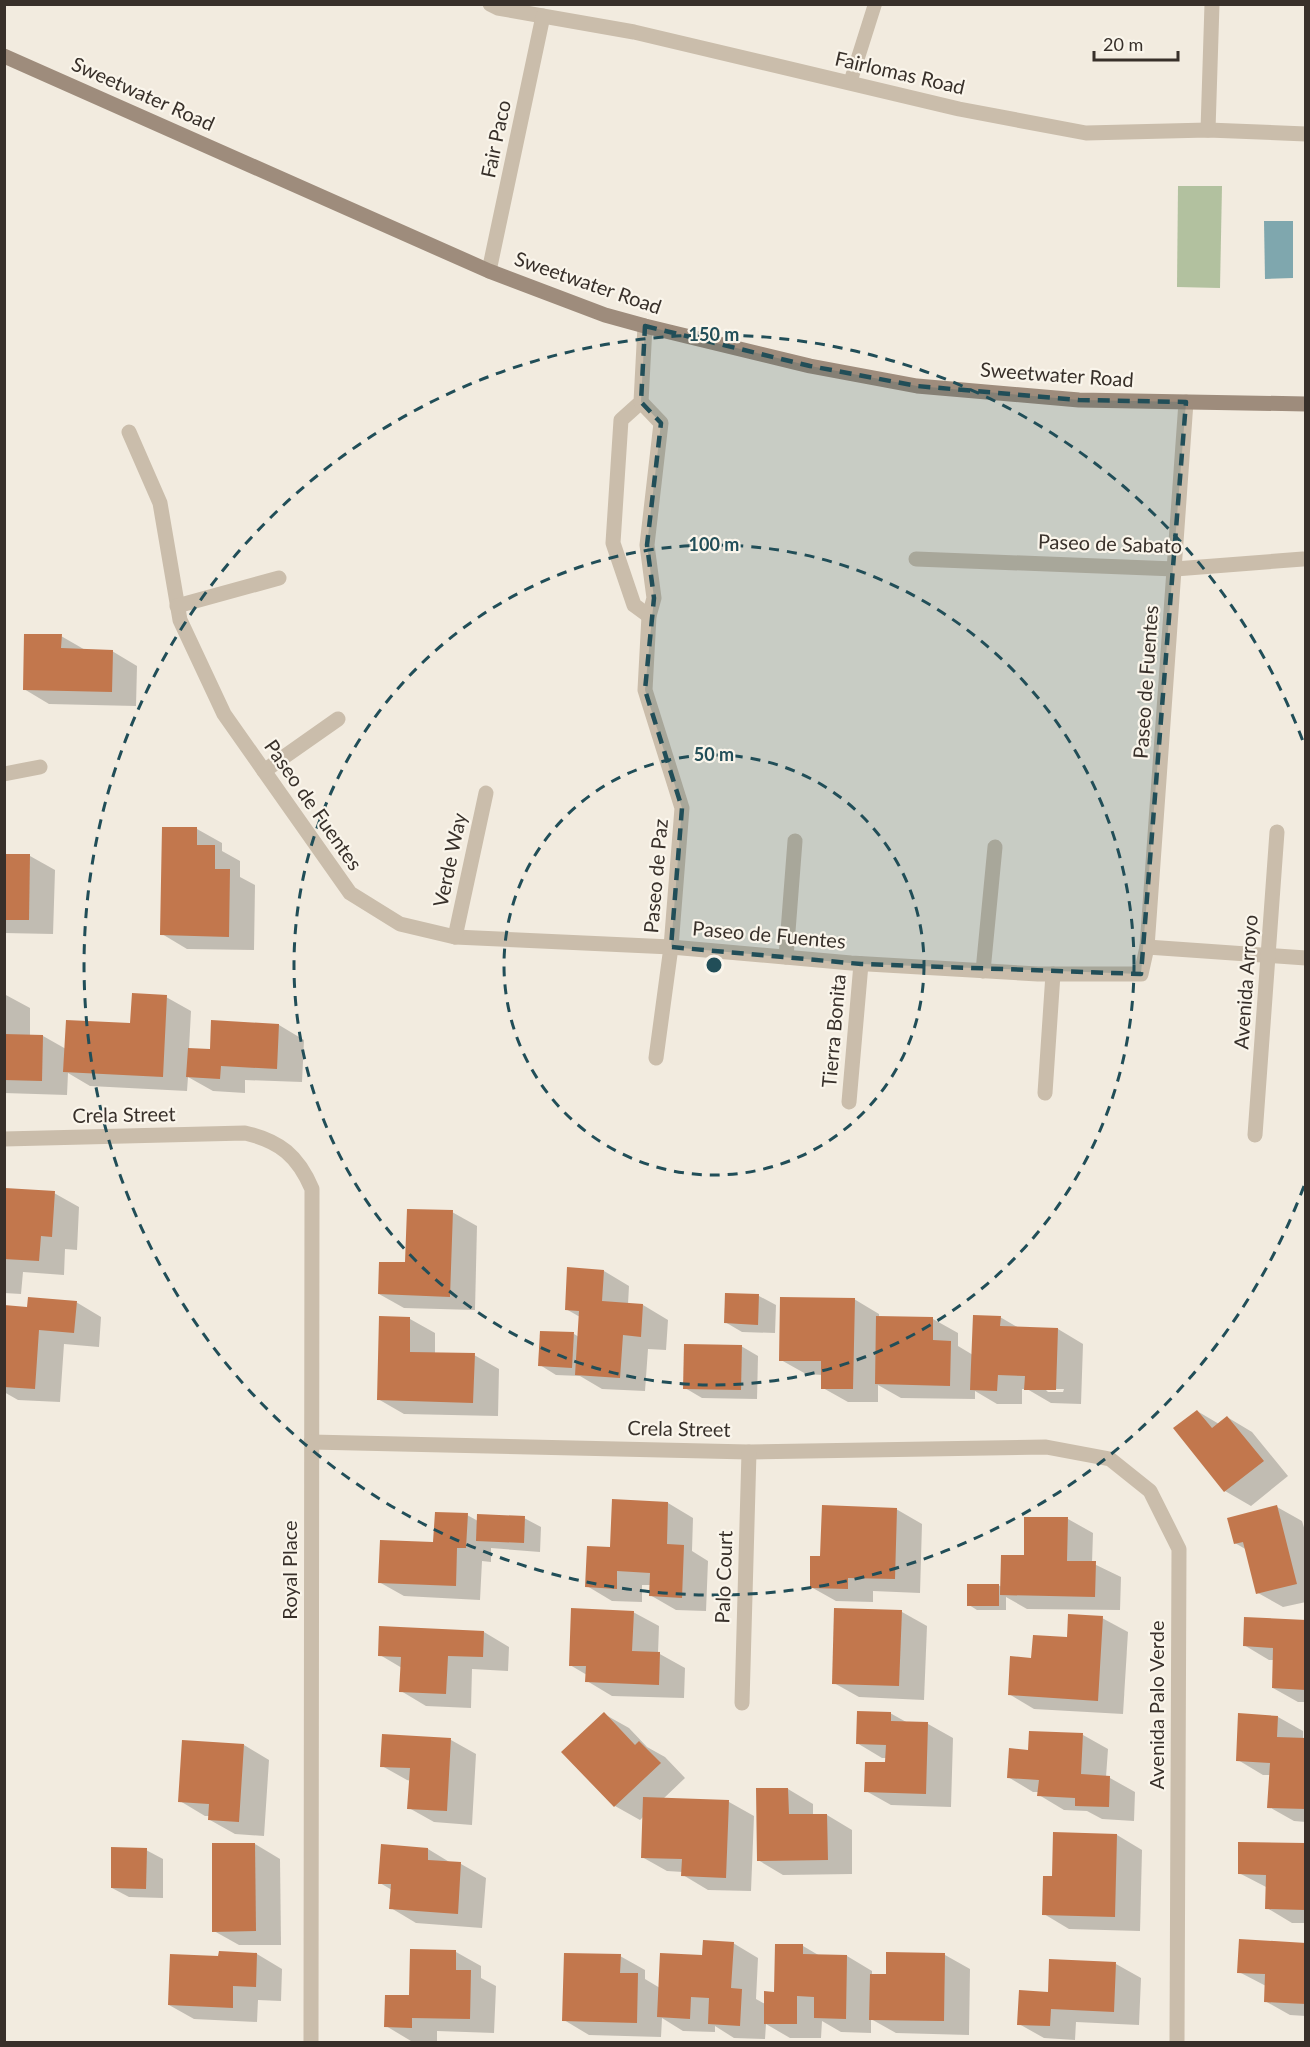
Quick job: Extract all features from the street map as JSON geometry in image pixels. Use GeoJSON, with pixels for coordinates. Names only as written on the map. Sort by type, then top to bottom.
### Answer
{"type":"FeatureCollection","features":[{"type":"Feature","properties":{"kind":"main road","name":"Sweetwater Road"},"geometry":{"type":"LineString","coordinates":[[4,56],[489,271],[605,315],[645,326],[810,366],[917,386],[1079,400],[1305,404]]}},
{"type":"Feature","properties":{"kind":"street","name":"Fairlomas Road"},"geometry":{"type":"LineString","coordinates":[[490,4],[634,32],[959,109],[1086,133],[1208,130],[1305,134]]}},
{"type":"Feature","properties":{"kind":"street"},"geometry":{"type":"LineString","coordinates":[[1208,130],[1212,4]]}},
{"type":"Feature","properties":{"kind":"street","name":"Fair Paco"},"geometry":{"type":"LineString","coordinates":[[489,271],[543,16]]}},
{"type":"Feature","properties":{"kind":"street"},"geometry":{"type":"LineString","coordinates":[[645,326],[641,402],[621,420],[613,543],[634,605],[649,616]]}},
{"type":"Feature","properties":{"kind":"street","name":"Paseo de Paz"},"geometry":{"type":"LineString","coordinates":[[641,402],[661,423],[647,545],[654,598],[649,616],[645,690],[682,808],[671,947],[656,1058]]}},
{"type":"Feature","properties":{"kind":"street","name":"Paseo de Fuentes"},"geometry":{"type":"LineString","coordinates":[[129,432],[160,503],[180,620],[224,714],[350,893],[400,924],[455,937],[671,947],[861,964],[983,971],[1141,974],[1147,947],[1186,402]]}},
{"type":"Feature","properties":{"kind":"street","name":"Paseo de Sabato"},"geometry":{"type":"LineString","coordinates":[[916,559],[1175,569],[1303,559]]}},
{"type":"Feature","properties":{"kind":"street"},"geometry":{"type":"LineString","coordinates":[[177,606],[279,578]]}},
{"type":"Feature","properties":{"kind":"street"},"geometry":{"type":"LineString","coordinates":[[264,771],[338,718]]}},
{"type":"Feature","properties":{"kind":"street"},"geometry":{"type":"LineString","coordinates":[[4,774],[40,767]]}},
{"type":"Feature","properties":{"kind":"street","name":"Verde Way"},"geometry":{"type":"LineString","coordinates":[[455,937],[486,793]]}},
{"type":"Feature","properties":{"kind":"street","name":"Avenida Arroyo"},"geometry":{"type":"LineString","coordinates":[[1255,1135],[1277,832]]}},
{"type":"Feature","properties":{"kind":"street"},"geometry":{"type":"LineString","coordinates":[[786,957],[795,841]]}},
{"type":"Feature","properties":{"kind":"street"},"geometry":{"type":"LineString","coordinates":[[983,971],[995,847]]}},
{"type":"Feature","properties":{"kind":"street"},"geometry":{"type":"LineString","coordinates":[[1147,947],[1305,958]]}},
{"type":"Feature","properties":{"kind":"street","name":"Tierra Bonita"},"geometry":{"type":"LineString","coordinates":[[849,1102],[861,964]]}},
{"type":"Feature","properties":{"kind":"street"},"geometry":{"type":"LineString","coordinates":[[1046,1093],[1053,974]]}},
{"type":"Feature","properties":{"kind":"street","name":"Crela Street"},"geometry":{"type":"LineString","coordinates":[[4,1139],[245,1133]]}},
{"type":"Feature","properties":{"kind":"street","name":"Royal Place"},"geometry":{"type":"LineString","coordinates":[[245,1133],[274,1142],[286,1151],[302,1168],[312,1189],[311,2043]]}},
{"type":"Feature","properties":{"kind":"street","name":"Crela Street"},"geometry":{"type":"LineString","coordinates":[[311,1442],[749,1452],[1046,1447]]}},
{"type":"Feature","properties":{"kind":"street","name":"Avenida Palo Verde"},"geometry":{"type":"LineString","coordinates":[[1046,1447],[1110,1459],[1150,1491],[1179,1549],[1177,2043]]}},
{"type":"Feature","properties":{"kind":"street","name":"Palo Court"},"geometry":{"type":"LineString","coordinates":[[741,1703],[749,1452]]}},
{"type":"Feature","properties":{"kind":"lane"},"geometry":{"type":"LineString","coordinates":[[850,83],[875,4]]}},
{"type":"Feature","properties":{"kind":"highlighted area"},"geometry":{"type":"Polygon","coordinates":[[[645,326],[810,366],[917,386],[1079,400],[1186,402],[1141,974],[861,964],[671,947],[682,808],[645,690],[654,598],[647,545],[661,423],[641,402],[645,326]]]}},
{"type":"Feature","properties":{"kind":"green space"},"geometry":{"type":"Polygon","coordinates":[[[1178,186],[1222,186],[1220,288],[1177,287],[1178,186]]]}},
{"type":"Feature","properties":{"kind":"water"},"geometry":{"type":"Polygon","coordinates":[[[1264,221],[1293,221],[1293,278],[1265,279],[1264,221]]]}},
{"type":"Feature","properties":{"kind":"building"},"geometry":{"type":"Polygon","coordinates":[[[24,634],[62,634],[61,648],[113,650],[112,692],[23,690],[24,634]]]}},
{"type":"Feature","properties":{"kind":"building"},"geometry":{"type":"Polygon","coordinates":[[[162,827],[197,827],[197,845],[215,845],[215,869],[230,869],[229,937],[160,935],[162,827]]]}},
{"type":"Feature","properties":{"kind":"building"},"geometry":{"type":"Polygon","coordinates":[[[4,854],[30,854],[29,920],[4,920],[4,854]]]}},
{"type":"Feature","properties":{"kind":"building"},"geometry":{"type":"Polygon","coordinates":[[[132,993],[167,995],[163,1077],[63,1072],[66,1020],[130,1023],[132,993]]]}},
{"type":"Feature","properties":{"kind":"building"},"geometry":{"type":"Polygon","coordinates":[[[211,1020],[279,1024],[277,1069],[221,1066],[220,1079],[186,1077],[188,1048],[210,1049],[211,1020]]]}},
{"type":"Feature","properties":{"kind":"building"},"geometry":{"type":"Polygon","coordinates":[[[4,1034],[43,1035],[42,1081],[4,1080],[4,1034]]]}},
{"type":"Feature","properties":{"kind":"building"},"geometry":{"type":"Polygon","coordinates":[[[5,1188],[55,1191],[52,1237],[41,1236],[39,1261],[4,1259],[5,1188]]]}},
{"type":"Feature","properties":{"kind":"building"},"geometry":{"type":"Polygon","coordinates":[[[407,1209],[453,1210],[450,1297],[378,1294],[379,1262],[405,1262],[407,1209]]]}},
{"type":"Feature","properties":{"kind":"building"},"geometry":{"type":"Polygon","coordinates":[[[567,1267],[604,1270],[602,1301],[643,1304],[641,1337],[623,1335],[620,1378],[575,1375],[579,1311],[565,1310],[567,1267]]]}},
{"type":"Feature","properties":{"kind":"building"},"geometry":{"type":"Polygon","coordinates":[[[725,1293],[759,1294],[758,1325],[724,1323],[725,1293]]]}},
{"type":"Feature","properties":{"kind":"building"},"geometry":{"type":"Polygon","coordinates":[[[28,1297],[77,1301],[74,1333],[39,1330],[35,1389],[4,1387],[4,1305],[27,1307],[28,1297]]]}},
{"type":"Feature","properties":{"kind":"building"},"geometry":{"type":"Polygon","coordinates":[[[780,1297],[855,1298],[853,1389],[821,1389],[821,1361],[779,1361],[780,1297]]]}},
{"type":"Feature","properties":{"kind":"building"},"geometry":{"type":"Polygon","coordinates":[[[973,1315],[1001,1316],[1000,1326],[1058,1328],[1056,1390],[1024,1390],[1025,1376],[998,1375],[997,1391],[970,1390],[973,1315]]]}},
{"type":"Feature","properties":{"kind":"building"},"geometry":{"type":"Polygon","coordinates":[[[379,1316],[410,1317],[410,1352],[475,1353],[473,1403],[377,1400],[379,1316]]]}},
{"type":"Feature","properties":{"kind":"building"},"geometry":{"type":"Polygon","coordinates":[[[876,1316],[933,1317],[933,1340],[951,1341],[950,1386],[875,1384],[876,1316]]]}},
{"type":"Feature","properties":{"kind":"building"},"geometry":{"type":"Polygon","coordinates":[[[540,1331],[574,1332],[572,1368],[538,1366],[540,1331]]]}},
{"type":"Feature","properties":{"kind":"building"},"geometry":{"type":"Polygon","coordinates":[[[684,1344],[742,1345],[741,1390],[683,1389],[684,1344]]]}},
{"type":"Feature","properties":{"kind":"building"},"geometry":{"type":"Polygon","coordinates":[[[1197,1410],[1212,1428],[1227,1416],[1264,1461],[1224,1492],[1173,1428],[1197,1410]]]}},
{"type":"Feature","properties":{"kind":"building"},"geometry":{"type":"Polygon","coordinates":[[[612,1499],[668,1502],[667,1544],[684,1545],[682,1598],[649,1596],[650,1573],[617,1571],[617,1589],[585,1587],[587,1546],[610,1547],[612,1499]]]}},
{"type":"Feature","properties":{"kind":"building"},"geometry":{"type":"Polygon","coordinates":[[[822,1505],[897,1508],[895,1579],[848,1578],[848,1589],[810,1588],[810,1556],[820,1556],[822,1505]]]}},
{"type":"Feature","properties":{"kind":"building"},"geometry":{"type":"Polygon","coordinates":[[[1277,1505],[1297,1584],[1256,1594],[1243,1542],[1234,1544],[1227,1518],[1277,1505]]]}},
{"type":"Feature","properties":{"kind":"building"},"geometry":{"type":"Polygon","coordinates":[[[435,1512],[468,1513],[466,1548],[457,1548],[456,1586],[378,1583],[380,1540],[433,1542],[435,1512]]]}},
{"type":"Feature","properties":{"kind":"building"},"geometry":{"type":"Polygon","coordinates":[[[477,1514],[525,1516],[524,1543],[476,1541],[477,1514]]]}},
{"type":"Feature","properties":{"kind":"building"},"geometry":{"type":"Polygon","coordinates":[[[1024,1517],[1068,1517],[1067,1561],[1096,1561],[1095,1597],[1000,1595],[1001,1555],[1024,1555],[1024,1517]]]}},
{"type":"Feature","properties":{"kind":"building"},"geometry":{"type":"Polygon","coordinates":[[[967,1584],[999,1584],[999,1606],[967,1606],[967,1584]]]}},
{"type":"Feature","properties":{"kind":"building"},"geometry":{"type":"Polygon","coordinates":[[[571,1608],[634,1611],[632,1651],[660,1652],[659,1685],[585,1682],[586,1666],[569,1666],[571,1608]]]}},
{"type":"Feature","properties":{"kind":"building"},"geometry":{"type":"Polygon","coordinates":[[[834,1608],[902,1610],[899,1686],[832,1684],[834,1608]]]}},
{"type":"Feature","properties":{"kind":"building"},"geometry":{"type":"Polygon","coordinates":[[[1068,1614],[1103,1616],[1098,1701],[1008,1695],[1010,1656],[1031,1658],[1033,1635],[1067,1637],[1068,1614]]]}},
{"type":"Feature","properties":{"kind":"building"},"geometry":{"type":"Polygon","coordinates":[[[1244,1617],[1306,1620],[1306,1690],[1272,1688],[1273,1648],[1243,1646],[1244,1617]]]}},
{"type":"Feature","properties":{"kind":"building"},"geometry":{"type":"Polygon","coordinates":[[[379,1626],[484,1631],[483,1657],[448,1656],[446,1694],[399,1692],[401,1657],[378,1656],[379,1626]]]}},
{"type":"Feature","properties":{"kind":"building"},"geometry":{"type":"Polygon","coordinates":[[[857,1711],[891,1712],[891,1721],[928,1722],[926,1794],[864,1792],[865,1762],[885,1762],[886,1745],[856,1744],[857,1711]]]}},
{"type":"Feature","properties":{"kind":"building"},"geometry":{"type":"Polygon","coordinates":[[[604,1712],[635,1745],[639,1741],[661,1763],[614,1807],[561,1752],[604,1712]]]}},
{"type":"Feature","properties":{"kind":"building"},"geometry":{"type":"Polygon","coordinates":[[[1238,1713],[1278,1716],[1277,1737],[1306,1738],[1306,1809],[1267,1808],[1270,1763],[1236,1761],[1238,1713]]]}},
{"type":"Feature","properties":{"kind":"building"},"geometry":{"type":"Polygon","coordinates":[[[1029,1731],[1083,1733],[1081,1774],[1110,1776],[1109,1807],[1075,1806],[1075,1798],[1037,1796],[1039,1780],[1007,1778],[1009,1748],[1028,1750],[1029,1731]]]}},
{"type":"Feature","properties":{"kind":"building"},"geometry":{"type":"Polygon","coordinates":[[[382,1734],[451,1738],[447,1811],[407,1809],[410,1768],[380,1767],[382,1734]]]}},
{"type":"Feature","properties":{"kind":"building"},"geometry":{"type":"Polygon","coordinates":[[[182,1740],[244,1744],[239,1822],[208,1820],[209,1804],[178,1802],[182,1740]]]}},
{"type":"Feature","properties":{"kind":"building"},"geometry":{"type":"Polygon","coordinates":[[[756,1788],[788,1788],[789,1814],[827,1814],[828,1860],[757,1861],[756,1788]]]}},
{"type":"Feature","properties":{"kind":"building"},"geometry":{"type":"Polygon","coordinates":[[[643,1797],[729,1800],[726,1878],[681,1876],[682,1859],[641,1858],[643,1797]]]}},
{"type":"Feature","properties":{"kind":"building"},"geometry":{"type":"Polygon","coordinates":[[[1053,1832],[1117,1834],[1115,1917],[1042,1915],[1043,1876],[1052,1876],[1053,1832]]]}},
{"type":"Feature","properties":{"kind":"building"},"geometry":{"type":"Polygon","coordinates":[[[1238,1842],[1306,1843],[1306,1910],[1265,1909],[1266,1875],[1238,1874],[1238,1842]]]}},
{"type":"Feature","properties":{"kind":"building"},"geometry":{"type":"Polygon","coordinates":[[[212,1843],[255,1843],[256,1931],[212,1932],[212,1843]]]}},
{"type":"Feature","properties":{"kind":"building"},"geometry":{"type":"Polygon","coordinates":[[[381,1844],[428,1848],[428,1860],[461,1862],[458,1914],[389,1909],[391,1884],[378,1884],[381,1844]]]}},
{"type":"Feature","properties":{"kind":"building"},"geometry":{"type":"Polygon","coordinates":[[[111,1847],[147,1848],[146,1889],[111,1888],[111,1847]]]}},
{"type":"Feature","properties":{"kind":"building"},"geometry":{"type":"Polygon","coordinates":[[[1239,1939],[1306,1943],[1306,2004],[1264,2002],[1265,1974],[1237,1973],[1239,1939]]]}},
{"type":"Feature","properties":{"kind":"building"},"geometry":{"type":"Polygon","coordinates":[[[703,1940],[734,1942],[731,1988],[742,1989],[740,2026],[708,2024],[709,1998],[691,1997],[690,2019],[657,2017],[660,1953],[702,1955],[703,1940]]]}},
{"type":"Feature","properties":{"kind":"building"},"geometry":{"type":"Polygon","coordinates":[[[775,1944],[803,1944],[803,1954],[847,1955],[846,2019],[814,2018],[814,1997],[797,1996],[797,2024],[764,2024],[764,1991],[774,1992],[775,1944]]]}},
{"type":"Feature","properties":{"kind":"building"},"geometry":{"type":"Polygon","coordinates":[[[410,1949],[456,1950],[456,1970],[471,1970],[470,2019],[412,2018],[412,2028],[384,2027],[385,1995],[409,1995],[410,1949]]]}},
{"type":"Feature","properties":{"kind":"building"},"geometry":{"type":"Polygon","coordinates":[[[219,1951],[257,1953],[256,1987],[233,1986],[233,2008],[168,2005],[170,1954],[218,1956],[219,1951]]]}},
{"type":"Feature","properties":{"kind":"building"},"geometry":{"type":"Polygon","coordinates":[[[886,1952],[945,1953],[944,2021],[869,2020],[870,1974],[886,1974],[886,1952]]]}},
{"type":"Feature","properties":{"kind":"building"},"geometry":{"type":"Polygon","coordinates":[[[564,1953],[621,1954],[620,1973],[638,1973],[637,2023],[562,2021],[564,1953]]]}},
{"type":"Feature","properties":{"kind":"building"},"geometry":{"type":"Polygon","coordinates":[[[1049,1959],[1116,1962],[1114,2012],[1051,2009],[1050,2026],[1017,2025],[1019,1990],[1048,1992],[1049,1959]]]}}]}
